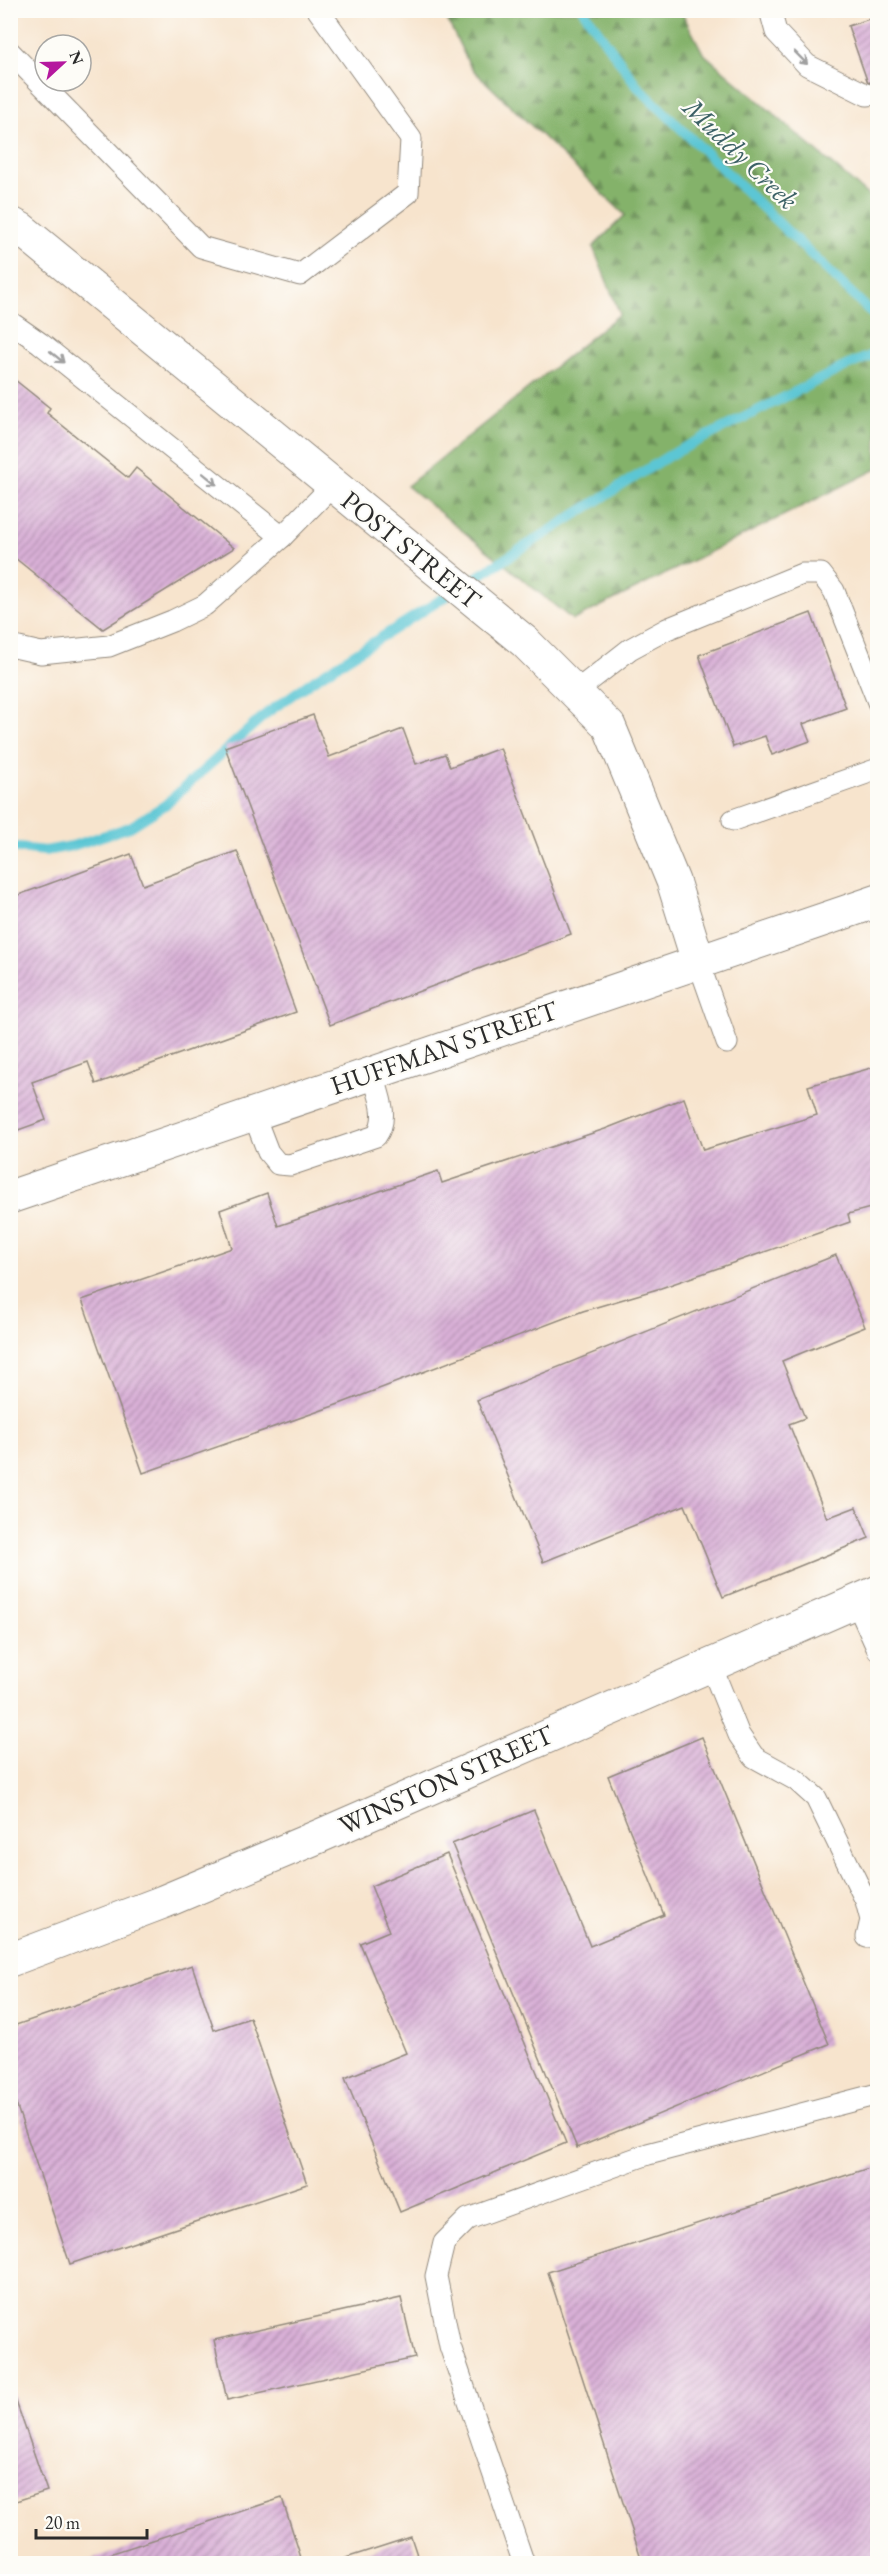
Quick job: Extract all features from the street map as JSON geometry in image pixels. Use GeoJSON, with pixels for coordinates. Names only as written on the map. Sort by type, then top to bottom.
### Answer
{"type":"FeatureCollection","features":[{"type":"Feature","properties":{"kind":"street","name":"POST STREET"},"geometry":{"type":"LineString","coordinates":[[10,224],[21,229],[525,642],[609,726],[673,880],[698,961]]}},
{"type":"Feature","properties":{"kind":"street","name":"HUFFMAN STREET"},"geometry":{"type":"LineString","coordinates":[[10,1197],[878,901]]}},
{"type":"Feature","properties":{"kind":"street","name":"WINSTON STREET"},"geometry":{"type":"LineString","coordinates":[[10,1960],[163,1902],[322,1835],[867,1597]]}},
{"type":"Feature","properties":{"kind":"lane"},"geometry":{"type":"LineString","coordinates":[[10,52],[201,247],[300,275],[408,193],[411,140],[318,10]]}},
{"type":"Feature","properties":{"kind":"lane"},"geometry":{"type":"LineString","coordinates":[[770,10],[776,32],[807,65],[867,95],[878,94]]}},
{"type":"Feature","properties":{"kind":"lane"},"geometry":{"type":"LineString","coordinates":[[10,322],[40,343],[282,537]]}},
{"type":"Feature","properties":{"kind":"lane"},"geometry":{"type":"LineString","coordinates":[[10,646],[41,653],[109,646],[162,626],[205,606],[282,537],[332,486]]}},
{"type":"Feature","properties":{"kind":"lane"},"geometry":{"type":"LineString","coordinates":[[575,692],[630,649],[667,629],[802,574],[821,574],[834,591],[878,702]]}},
{"type":"Feature","properties":{"kind":"lane"},"geometry":{"type":"LineString","coordinates":[[733,820],[878,769]]}},
{"type":"Feature","properties":{"kind":"lane"},"geometry":{"type":"LineString","coordinates":[[698,961],[727,1043]]}},
{"type":"Feature","properties":{"kind":"lane"},"geometry":{"type":"LineString","coordinates":[[253,1113],[268,1152],[278,1164],[290,1165],[376,1136],[383,1127],[384,1116],[372,1072]]}},
{"type":"Feature","properties":{"kind":"lane"},"geometry":{"type":"LineString","coordinates":[[867,1597],[878,1650]]}},
{"type":"Feature","properties":{"kind":"lane"},"geometry":{"type":"LineString","coordinates":[[710,1664],[738,1735],[754,1757],[796,1779],[816,1798],[866,1901],[871,1920],[867,1937]]}},
{"type":"Feature","properties":{"kind":"lane"},"geometry":{"type":"LineString","coordinates":[[524,2564],[450,2346],[436,2276],[444,2243],[468,2219],[648,2154],[878,2094]]}},
{"type":"Feature","properties":{"kind":"green space"},"geometry":{"type":"Polygon","coordinates":[[[443,11],[681,11],[703,53],[877,203],[877,469],[573,620],[407,486],[620,314],[593,247],[625,215],[471,68],[443,11]]]}},
{"type":"Feature","properties":{"kind":"building"},"geometry":{"type":"Polygon","coordinates":[[[878,16],[878,79],[868,83],[848,26],[878,16]]]}},
{"type":"Feature","properties":{"kind":"building"},"geometry":{"type":"Polygon","coordinates":[[[10,376],[50,408],[47,413],[128,478],[136,468],[234,548],[103,629],[10,554],[10,376]]]}},
{"type":"Feature","properties":{"kind":"building"},"geometry":{"type":"Polygon","coordinates":[[[811,613],[846,708],[803,724],[810,741],[772,755],[765,736],[733,747],[699,655],[811,613]]]}},
{"type":"Feature","properties":{"kind":"building"},"geometry":{"type":"Polygon","coordinates":[[[313,715],[329,757],[403,729],[416,764],[445,754],[450,767],[500,748],[571,934],[330,1025],[225,747],[313,715]]]}},
{"type":"Feature","properties":{"kind":"building"},"geometry":{"type":"Polygon","coordinates":[[[237,851],[296,1012],[96,1084],[88,1062],[32,1082],[46,1120],[10,1133],[10,898],[131,854],[143,885],[237,851]]]}},
{"type":"Feature","properties":{"kind":"building"},"geometry":{"type":"Polygon","coordinates":[[[878,1066],[878,1206],[848,1214],[850,1222],[661,1288],[583,1311],[342,1403],[143,1473],[82,1300],[232,1248],[220,1210],[267,1193],[278,1226],[438,1171],[442,1183],[605,1129],[684,1098],[703,1150],[817,1115],[808,1086],[878,1066]]]}},
{"type":"Feature","properties":{"kind":"building"},"geometry":{"type":"Polygon","coordinates":[[[836,1255],[865,1327],[782,1361],[805,1418],[789,1424],[827,1518],[856,1507],[869,1538],[723,1597],[685,1505],[543,1562],[477,1400],[836,1255]]]}},
{"type":"Feature","properties":{"kind":"building"},"geometry":{"type":"Polygon","coordinates":[[[702,1737],[829,2044],[577,2148],[452,1844],[534,1810],[590,1946],[664,1915],[608,1776],[702,1737]]]}},
{"type":"Feature","properties":{"kind":"building"},"geometry":{"type":"Polygon","coordinates":[[[447,1854],[566,2143],[400,2212],[345,2078],[406,2053],[360,1943],[389,1931],[371,1886],[447,1854]]]}},
{"type":"Feature","properties":{"kind":"building"},"geometry":{"type":"Polygon","coordinates":[[[192,1965],[214,2030],[250,2018],[307,2184],[70,2264],[10,2086],[10,2027],[192,1965]]]}},
{"type":"Feature","properties":{"kind":"building"},"geometry":{"type":"Polygon","coordinates":[[[878,2165],[878,2564],[643,2564],[548,2272],[878,2165]]]}},
{"type":"Feature","properties":{"kind":"building"},"geometry":{"type":"Polygon","coordinates":[[[401,2298],[415,2358],[227,2400],[214,2340],[401,2298]]]}},
{"type":"Feature","properties":{"kind":"building"},"geometry":{"type":"Polygon","coordinates":[[[10,2384],[47,2491],[10,2503],[10,2384]]]}},
{"type":"Feature","properties":{"kind":"building"},"geometry":{"type":"Polygon","coordinates":[[[282,2498],[303,2564],[82,2564],[82,2563],[282,2498]]]}},
{"type":"Feature","properties":{"kind":"building"},"geometry":{"type":"Polygon","coordinates":[[[411,2537],[420,2564],[330,2564],[330,2563],[411,2537]]]}},
{"type":"Feature","properties":{"kind":"waterway","name":"Muddy Creek"},"geometry":{"type":"LineString","coordinates":[[583,10],[638,87],[878,319]]}},
{"type":"Feature","properties":{"kind":"waterway"},"geometry":{"type":"LineString","coordinates":[[10,847],[45,851],[72,846],[130,827],[165,805],[267,713],[315,679],[670,455],[846,366],[878,353]]}}]}
